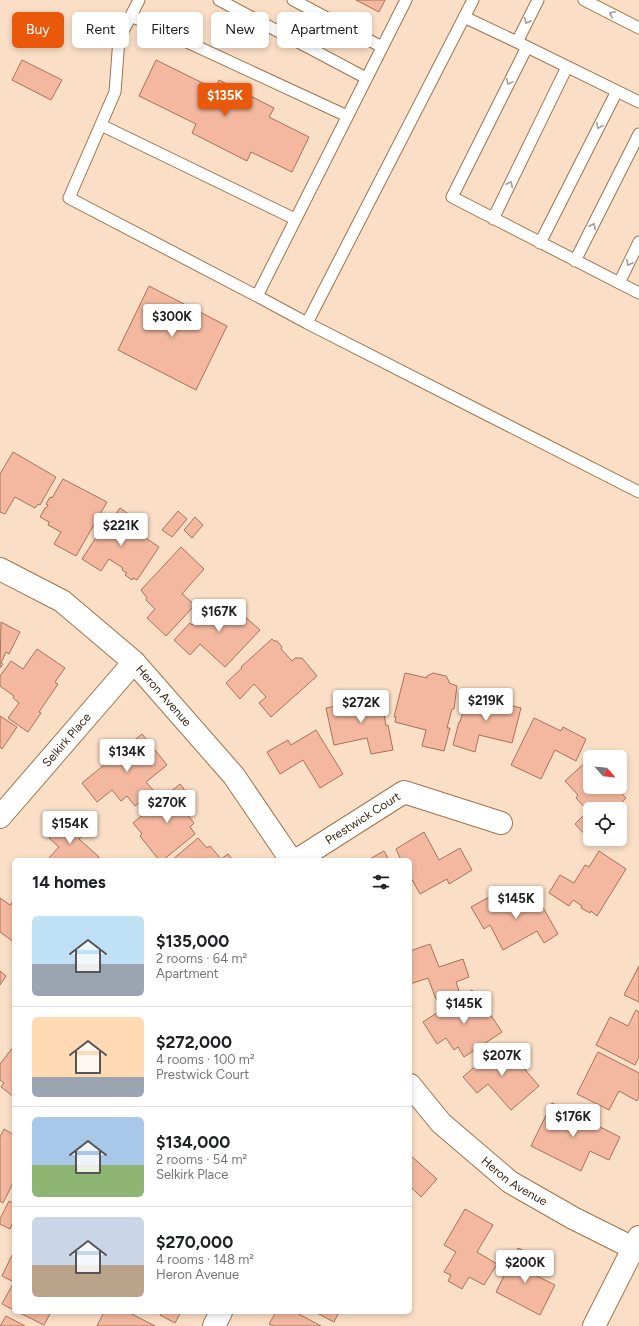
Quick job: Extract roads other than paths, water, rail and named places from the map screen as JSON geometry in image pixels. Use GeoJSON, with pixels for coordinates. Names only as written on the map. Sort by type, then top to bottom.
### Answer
{"type":"FeatureCollection","features":[{"type":"Feature","properties":{"kind":"street","name":"Heron Avenue"},"geometry":{"type":"LineString","coordinates":[[0,569],[62,601],[134,662],[234,776],[290,858]]}},
{"type":"Feature","properties":{"kind":"street","name":"Selkirk Place"},"geometry":{"type":"LineString","coordinates":[[0,817],[134,662]]}},
{"type":"Feature","properties":{"kind":"street","name":"Prestwick Court"},"geometry":{"type":"LineString","coordinates":[[300,858],[404,792],[501,823]]}},
{"type":"Feature","properties":{"kind":"street","name":"Heron Avenue"},"geometry":{"type":"LineString","coordinates":[[412,1087],[441,1123],[510,1182],[573,1218],[637,1246]]}},
{"type":"Feature","properties":{"kind":"street"},"geometry":{"type":"LineString","coordinates":[[594,1326],[637,1246]]}},
{"type":"Feature","properties":{"kind":"street"},"geometry":{"type":"LineString","coordinates":[[214,1326],[220,1314]]}},
{"type":"Feature","properties":{"kind":"lane"},"geometry":{"type":"LineString","coordinates":[[139,0],[119,39],[115,92],[69,198],[307,323],[639,492]]}},
{"type":"Feature","properties":{"kind":"lane"},"geometry":{"type":"LineString","coordinates":[[219,0],[366,78]]}},
{"type":"Feature","properties":{"kind":"lane"},"geometry":{"type":"LineString","coordinates":[[293,0],[382,47]]}},
{"type":"Feature","properties":{"kind":"lane"},"geometry":{"type":"LineString","coordinates":[[257,296],[406,0]]}},
{"type":"Feature","properties":{"kind":"lane"},"geometry":{"type":"LineString","coordinates":[[307,323],[473,0]]}},
{"type":"Feature","properties":{"kind":"lane"},"geometry":{"type":"LineString","coordinates":[[538,0],[522,44],[452,198],[639,293]]}},
{"type":"Feature","properties":{"kind":"lane"},"geometry":{"type":"LineString","coordinates":[[584,0],[639,28]]}},
{"type":"Feature","properties":{"kind":"lane"},"geometry":{"type":"LineString","coordinates":[[131,16],[347,116]]}},
{"type":"Feature","properties":{"kind":"lane"},"geometry":{"type":"LineString","coordinates":[[464,17],[639,102]]}},
{"type":"Feature","properties":{"kind":"lane"},"geometry":{"type":"LineString","coordinates":[[493,219],[567,67]]}},
{"type":"Feature","properties":{"kind":"lane"},"geometry":{"type":"LineString","coordinates":[[540,243],[616,91]]}},
{"type":"Feature","properties":{"kind":"lane"},"geometry":{"type":"LineString","coordinates":[[100,125],[295,219]]}},
{"type":"Feature","properties":{"kind":"lane"},"geometry":{"type":"LineString","coordinates":[[576,261],[639,134]]}},
{"type":"Feature","properties":{"kind":"lane"},"geometry":{"type":"LineString","coordinates":[[619,283],[639,242]]}}]}
